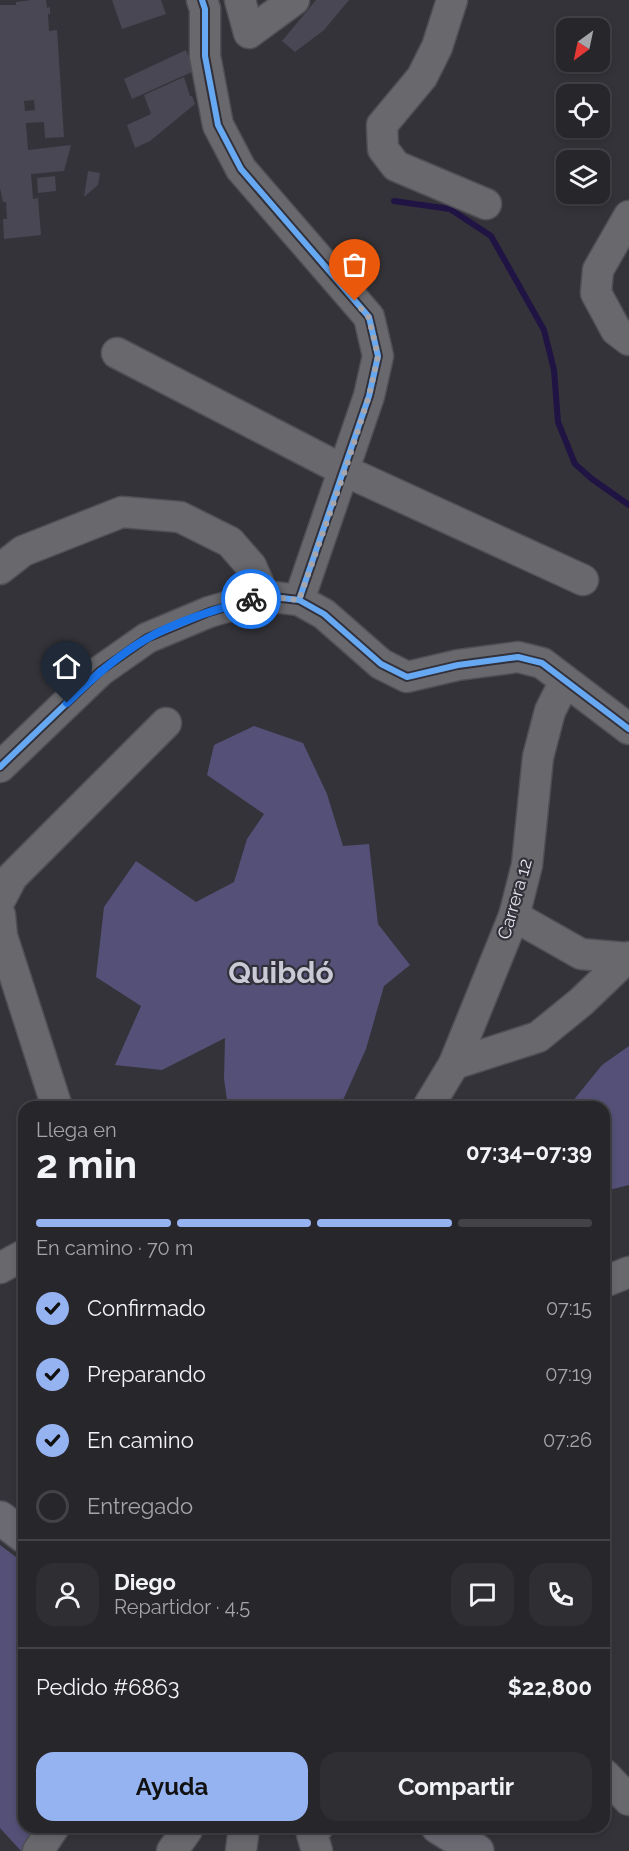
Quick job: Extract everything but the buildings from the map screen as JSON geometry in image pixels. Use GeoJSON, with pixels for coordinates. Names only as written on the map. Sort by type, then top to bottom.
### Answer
{"type":"FeatureCollection","features":[{"type":"Feature","properties":{"kind":"main road"},"geometry":{"type":"LineString","coordinates":[[0,1518],[18,1532]]}},
{"type":"Feature","properties":{"kind":"main road"},"geometry":{"type":"LineString","coordinates":[[448,1833],[477,1851]]}},
{"type":"Feature","properties":{"kind":"street"},"geometry":{"type":"LineString","coordinates":[[202,0],[205,9],[205,56],[218,125],[241,169],[369,318],[378,356],[369,396],[345,471],[299,600]]}},
{"type":"Feature","properties":{"kind":"street"},"geometry":{"type":"LineString","coordinates":[[240,0],[249,33],[294,0]]}},
{"type":"Feature","properties":{"kind":"street"},"geometry":{"type":"LineString","coordinates":[[452,0],[437,47],[422,77],[382,125],[383,149],[396,166],[486,204]]}},
{"type":"Feature","properties":{"kind":"street"},"geometry":{"type":"LineString","coordinates":[[629,216],[598,270],[596,293],[616,330],[629,340]]}},
{"type":"Feature","properties":{"kind":"street"},"geometry":{"type":"LineString","coordinates":[[117,353],[345,471],[583,580]]}},
{"type":"Feature","properties":{"kind":"street"},"geometry":{"type":"LineString","coordinates":[[0,569],[23,551],[122,512],[180,517],[230,542],[251,566],[264,596]]}},
{"type":"Feature","properties":{"kind":"street"},"geometry":{"type":"LineString","coordinates":[[0,767],[100,671],[147,638],[209,612],[264,596],[299,600],[324,614],[381,664],[407,676],[458,665],[518,657],[543,663],[629,729]]}},
{"type":"Feature","properties":{"kind":"street","name":"Carrera 12"},"geometry":{"type":"LineString","coordinates":[[432,1101],[454,1064],[514,916],[527,865],[538,757],[550,711],[565,681]]}},
{"type":"Feature","properties":{"kind":"street"},"geometry":{"type":"LineString","coordinates":[[0,900],[12,877],[166,723]]}},
{"type":"Feature","properties":{"kind":"street"},"geometry":{"type":"LineString","coordinates":[[0,915],[2,936],[55,1101]]}},
{"type":"Feature","properties":{"kind":"street"},"geometry":{"type":"LineString","coordinates":[[514,916],[581,954],[628,958]]}},
{"type":"Feature","properties":{"kind":"street"},"geometry":{"type":"LineString","coordinates":[[454,1064],[538,1037],[581,1002],[628,958]]}},
{"type":"Feature","properties":{"kind":"street"},"geometry":{"type":"LineString","coordinates":[[0,1268],[18,1258]]}},
{"type":"Feature","properties":{"kind":"street"},"geometry":{"type":"LineString","coordinates":[[610,1280],[629,1272]]}},
{"type":"Feature","properties":{"kind":"street"},"geometry":{"type":"LineString","coordinates":[[610,1780],[629,1800]]}},
{"type":"Feature","properties":{"kind":"street"},"geometry":{"type":"LineString","coordinates":[[38,1851],[50,1833]]}},
{"type":"Feature","properties":{"kind":"street"},"geometry":{"type":"LineString","coordinates":[[242,1851],[244,1833]]}},
{"type":"Feature","properties":{"kind":"shaded area"},"geometry":{"type":"Polygon","coordinates":[[[254,726],[303,743],[327,794],[343,846],[369,844],[378,924],[410,965],[384,986],[366,1049],[341,1101],[227,1101],[224,1079],[225,1038],[162,1070],[115,1065],[141,1006],[96,977],[104,907],[136,861],[196,902],[234,882],[247,839],[264,814],[207,775],[214,745],[254,726]]]}},
{"type":"Feature","properties":{"kind":"shaded area"},"geometry":{"type":"Polygon","coordinates":[[[629,1046],[629,1185],[610,1190],[610,1101],[573,1101],[602,1065],[629,1046]]]}},
{"type":"Feature","properties":{"kind":"shaded area"},"geometry":{"type":"Polygon","coordinates":[[[0,1545],[18,1558],[18,1833],[34,1833],[21,1851],[0,1828],[0,1545]]]}},
{"type":"Feature","properties":{"kind":"waterway"},"geometry":{"type":"LineString","coordinates":[[394,201],[450,209],[491,236],[544,330],[554,370],[558,422],[575,464],[629,505]]}},
{"type":"Feature","properties":{"kind":"cycle path"},"geometry":{"type":"LineString","coordinates":[[202,0],[205,9],[205,56],[218,125],[241,169],[369,317],[378,356],[369,396],[299,600]]}},
{"type":"Feature","properties":{"kind":"cycle path"},"geometry":{"type":"LineString","coordinates":[[0,767],[100,671],[147,638],[209,612],[264,596],[299,600],[324,614],[381,664],[407,677],[458,665],[518,657],[542,663],[629,729]]}},
{"type":"Feature","properties":{"kind":"way so far"},"geometry":{"type":"LineString","coordinates":[[251,599],[264,596],[299,600],[345,471],[369,396],[378,356],[369,318],[355,301]]}},
{"type":"Feature","properties":{"kind":"district","name":"Quibdó"},"geometry":{"type":"Point","coordinates":[281,973]}},
{"type":"Feature","properties":{"kind":"route"},"geometry":{"type":"LineString","coordinates":[[67,703],[100,671],[147,638],[209,612],[251,599]]}}]}
